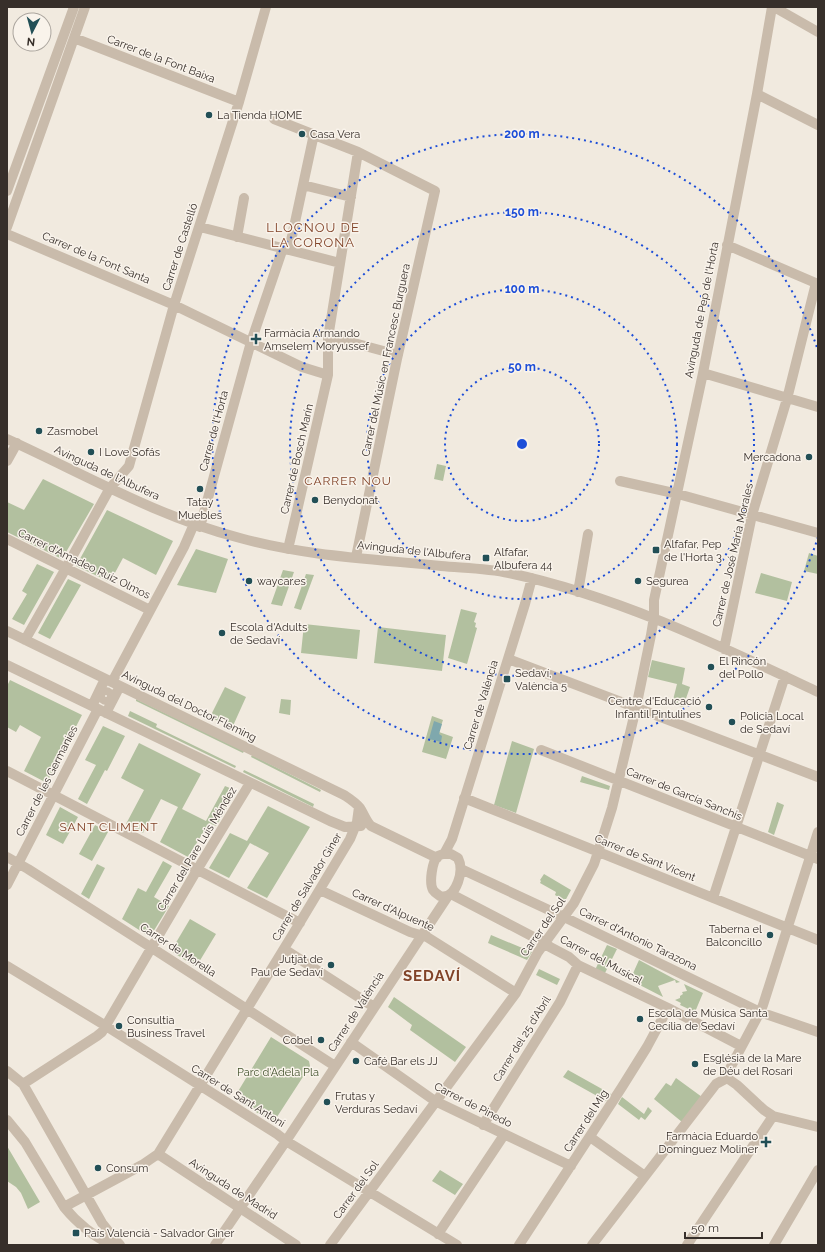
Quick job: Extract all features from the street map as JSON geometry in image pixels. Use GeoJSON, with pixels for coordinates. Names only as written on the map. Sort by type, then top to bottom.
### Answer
{"type":"FeatureCollection","features":[{"type":"Feature","properties":{"kind":"street"},"geometry":{"type":"LineString","coordinates":[[7,191],[74,7]]}},
{"type":"Feature","properties":{"kind":"street"},"geometry":{"type":"LineString","coordinates":[[7,227],[85,7]]}},
{"type":"Feature","properties":{"kind":"street","name":"Carrer de Castelló"},"geometry":{"type":"LineString","coordinates":[[25,640],[110,488],[129,466],[174,305],[239,102],[266,7]]}},
{"type":"Feature","properties":{"kind":"street"},"geometry":{"type":"LineString","coordinates":[[773,7],[818,32]]}},
{"type":"Feature","properties":{"kind":"street","name":"Avinguda de Pep de l'Horta"},"geometry":{"type":"LineString","coordinates":[[654,618],[654,600],[703,373],[773,7]]}},
{"type":"Feature","properties":{"kind":"street","name":"Carrer de la Font Baixa"},"geometry":{"type":"LineString","coordinates":[[74,38],[239,102]]}},
{"type":"Feature","properties":{"kind":"street"},"geometry":{"type":"LineString","coordinates":[[757,94],[818,125]]}},
{"type":"Feature","properties":{"kind":"street"},"geometry":{"type":"LineString","coordinates":[[274,119],[358,152],[328,338],[328,375]]}},
{"type":"Feature","properties":{"kind":"street","name":"Carrer de l'Horta"},"geometry":{"type":"LineString","coordinates":[[197,525],[251,342],[286,249],[303,186],[314,134]]}},
{"type":"Feature","properties":{"kind":"street","name":"Carrer del Músic en Francesc Burguera"},"geometry":{"type":"LineString","coordinates":[[356,557],[434,191],[358,152]]}},
{"type":"Feature","properties":{"kind":"street"},"geometry":{"type":"LineString","coordinates":[[303,186],[351,197]]}},
{"type":"Feature","properties":{"kind":"street"},"geometry":{"type":"LineString","coordinates":[[237,237],[244,198]]}},
{"type":"Feature","properties":{"kind":"street"},"geometry":{"type":"LineString","coordinates":[[200,227],[340,263]]}},
{"type":"Feature","properties":{"kind":"street","name":"Carrer de la Font Santa"},"geometry":{"type":"LineString","coordinates":[[7,234],[174,305],[302,367],[328,375]]}},
{"type":"Feature","properties":{"kind":"street"},"geometry":{"type":"LineString","coordinates":[[727,245],[817,283]]}},
{"type":"Feature","properties":{"kind":"street","name":"Carrer de José María Morales"},"geometry":{"type":"LineString","coordinates":[[724,649],[752,515],[787,399],[817,283]]}},
{"type":"Feature","properties":{"kind":"street"},"geometry":{"type":"LineString","coordinates":[[328,338],[343,340],[398,356]]}},
{"type":"Feature","properties":{"kind":"street"},"geometry":{"type":"LineString","coordinates":[[703,373],[818,407]]}},
{"type":"Feature","properties":{"kind":"street","name":"Carrer de Bosch Marín"},"geometry":{"type":"LineString","coordinates":[[288,549],[328,375]]}},
{"type":"Feature","properties":{"kind":"street","name":"Avinguda de l'Albufera"},"geometry":{"type":"LineString","coordinates":[[7,439],[156,509],[197,525],[240,538],[288,549],[507,572],[532,578],[654,618],[818,692]]}},
{"type":"Feature","properties":{"kind":"street"},"geometry":{"type":"LineString","coordinates":[[7,461],[17,444]]}},
{"type":"Feature","properties":{"kind":"street"},"geometry":{"type":"LineString","coordinates":[[620,481],[678,494],[818,533]]}},
{"type":"Feature","properties":{"kind":"street","name":"Carrer de les Germanies"},"geometry":{"type":"LineString","coordinates":[[7,885],[150,610],[197,525]]}},
{"type":"Feature","properties":{"kind":"street"},"geometry":{"type":"LineString","coordinates":[[578,592],[588,534]]}},
{"type":"Feature","properties":{"kind":"street","name":"Carrer d'Amadeo Ruiz Olmos"},"geometry":{"type":"LineString","coordinates":[[7,539],[150,610]]}},
{"type":"Feature","properties":{"kind":"street","name":"Carrer de València"},"geometry":{"type":"LineString","coordinates":[[455,856],[452,846],[452,839],[532,578]]}},
{"type":"Feature","properties":{"kind":"street","name":"Carrer del Sol"},"geometry":{"type":"LineString","coordinates":[[330,1245],[516,993],[538,952],[578,896],[594,864],[609,820],[636,708],[654,618]]}},
{"type":"Feature","properties":{"kind":"street","name":"Avinguda del Doctor Fleming"},"geometry":{"type":"LineString","coordinates":[[7,631],[344,795],[358,807],[371,826]]}},
{"type":"Feature","properties":{"kind":"street"},"geometry":{"type":"LineString","coordinates":[[508,659],[818,778]]}},
{"type":"Feature","properties":{"kind":"street","name":"Avinguda del Doctor Fleming"},"geometry":{"type":"LineString","coordinates":[[8,666],[99,709],[250,784],[340,826],[371,826],[440,856]]}},
{"type":"Feature","properties":{"kind":"street"},"geometry":{"type":"LineString","coordinates":[[713,898],[785,676]]}},
{"type":"Feature","properties":{"kind":"street","name":"Carrer de les Germanies"},"geometry":{"type":"LineString","coordinates":[[99,709],[112,682]]}},
{"type":"Feature","properties":{"kind":"street","name":"Carrer de García Sanchis"},"geometry":{"type":"LineString","coordinates":[[541,750],[814,857]]}},
{"type":"Feature","properties":{"kind":"street"},"geometry":{"type":"LineString","coordinates":[[7,771],[300,923]]}},
{"type":"Feature","properties":{"kind":"street","name":"Carrer del Pare Luis Méndez"},"geometry":{"type":"LineString","coordinates":[[23,1084],[100,1034],[197,870],[250,784]]}},
{"type":"Feature","properties":{"kind":"street","name":"Carrer de Sant Vicent"},"geometry":{"type":"LineString","coordinates":[[464,798],[818,940]]}},
{"type":"Feature","properties":{"kind":"street"},"geometry":{"type":"LineString","coordinates":[[355,826],[358,818],[358,807]]}},
{"type":"Feature","properties":{"kind":"street","name":"Carrer de Salvador Giner"},"geometry":{"type":"LineString","coordinates":[[64,1207],[142,1165],[158,1154],[320,890],[350,839],[355,826]]}},
{"type":"Feature","properties":{"kind":"street"},"geometry":{"type":"LineString","coordinates":[[727,1078],[727,1074],[741,1046],[760,1012],[787,927],[814,857],[818,832]]}},
{"type":"Feature","properties":{"kind":"street","name":"Carrer de València"},"geometry":{"type":"LineString","coordinates":[[440,856],[452,839]]}},
{"type":"Feature","properties":{"kind":"street"},"geometry":{"type":"LineString","coordinates":[[437,894],[444,896],[450,895],[456,888],[461,869],[459,861],[455,856],[440,856],[432,871],[431,884],[437,894],[437,912]]}},
{"type":"Feature","properties":{"kind":"street","name":"Carrer de Morella"},"geometry":{"type":"LineString","coordinates":[[7,857],[335,1066]]}},
{"type":"Feature","properties":{"kind":"street","name":"Carrer d'Antonio Tarazona"},"geometry":{"type":"LineString","coordinates":[[461,869],[760,1012],[818,1032]]}},
{"type":"Feature","properties":{"kind":"street","name":"Carrer d'Alpuente"},"geometry":{"type":"LineString","coordinates":[[320,890],[410,932],[433,940],[516,993]]}},
{"type":"Feature","properties":{"kind":"street","name":"Carrer de València"},"geometry":{"type":"LineString","coordinates":[[215,1245],[286,1141],[437,912],[450,895]]}},
{"type":"Feature","properties":{"kind":"street","name":"Carrer del Musical"},"geometry":{"type":"LineString","coordinates":[[450,895],[545,943],[578,964],[741,1046]]}},
{"type":"Feature","properties":{"kind":"street"},"geometry":{"type":"LineString","coordinates":[[284,949],[374,1007]]}},
{"type":"Feature","properties":{"kind":"street","name":"Carrer del 25 d'Abril"},"geometry":{"type":"LineString","coordinates":[[483,1125],[560,1002],[578,964]]}},
{"type":"Feature","properties":{"kind":"street","name":"Carrer de Sant Antoni"},"geometry":{"type":"LineString","coordinates":[[7,966],[106,1026],[286,1141],[457,1245]]}},
{"type":"Feature","properties":{"kind":"street","name":"Carrer del Mig"},"geometry":{"type":"LineString","coordinates":[[519,1245],[647,1047],[668,1008]]}},
{"type":"Feature","properties":{"kind":"street","name":"Carrer de Pinedo"},"geometry":{"type":"LineString","coordinates":[[351,1042],[435,1101],[571,1166]]}},
{"type":"Feature","properties":{"kind":"street"},"geometry":{"type":"LineString","coordinates":[[7,1072],[23,1084],[102,1223],[120,1245]]}},
{"type":"Feature","properties":{"kind":"street"},"geometry":{"type":"LineString","coordinates":[[727,1078],[773,1116],[818,1127]]}},
{"type":"Feature","properties":{"kind":"street"},"geometry":{"type":"LineString","coordinates":[[592,1245],[716,1084],[727,1078]]}},
{"type":"Feature","properties":{"kind":"street"},"geometry":{"type":"LineString","coordinates":[[687,1245],[773,1116]]}},
{"type":"Feature","properties":{"kind":"street"},"geometry":{"type":"LineString","coordinates":[[7,1120],[25,1142],[64,1207],[88,1232],[112,1245]]}},
{"type":"Feature","properties":{"kind":"street"},"geometry":{"type":"LineString","coordinates":[[438,1234],[504,1135]]}},
{"type":"Feature","properties":{"kind":"street"},"geometry":{"type":"LineString","coordinates":[[590,1137],[645,1176]]}},
{"type":"Feature","properties":{"kind":"street","name":"Avinguda de Madrid"},"geometry":{"type":"LineString","coordinates":[[158,1154],[296,1245]]}},
{"type":"Feature","properties":{"kind":"street"},"geometry":{"type":"LineString","coordinates":[[774,1245],[818,1170]]}},
{"type":"Feature","properties":{"kind":"green space"},"geometry":{"type":"Polygon","coordinates":[[[437,464],[446,466],[443,481],[434,479],[437,464]]]}},
{"type":"Feature","properties":{"kind":"green space"},"geometry":{"type":"Polygon","coordinates":[[[43,479],[94,504],[62,559],[7,532],[7,502],[24,510],[43,479]]]}},
{"type":"Feature","properties":{"kind":"green space"},"geometry":{"type":"Polygon","coordinates":[[[107,510],[173,541],[156,575],[123,558],[110,582],[76,566],[107,510]]]}},
{"type":"Feature","properties":{"kind":"green space"},"geometry":{"type":"Polygon","coordinates":[[[196,549],[228,559],[216,593],[177,585],[196,549]]]}},
{"type":"Feature","properties":{"kind":"green space"},"geometry":{"type":"Polygon","coordinates":[[[809,553],[818,556],[818,574],[804,571],[809,553]]]}},
{"type":"Feature","properties":{"kind":"green space"},"geometry":{"type":"Polygon","coordinates":[[[37,564],[54,572],[24,625],[12,619],[27,594],[22,591],[37,564]]]}},
{"type":"Feature","properties":{"kind":"green space"},"geometry":{"type":"Polygon","coordinates":[[[283,570],[294,572],[282,606],[271,604],[283,570]]]}},
{"type":"Feature","properties":{"kind":"green space"},"geometry":{"type":"Polygon","coordinates":[[[761,573],[792,582],[787,601],[755,593],[761,573]]]}},
{"type":"Feature","properties":{"kind":"green space"},"geometry":{"type":"Polygon","coordinates":[[[306,574],[314,575],[301,610],[294,608],[306,574]]]}},
{"type":"Feature","properties":{"kind":"green space"},"geometry":{"type":"Polygon","coordinates":[[[68,579],[81,585],[50,639],[38,633],[68,579]]]}},
{"type":"Feature","properties":{"kind":"green space"},"geometry":{"type":"Polygon","coordinates":[[[461,609],[477,613],[474,622],[476,623],[475,627],[477,628],[467,664],[448,658],[461,609]]]}},
{"type":"Feature","properties":{"kind":"green space"},"geometry":{"type":"Polygon","coordinates":[[[304,624],[360,630],[357,659],[301,653],[304,624]]]}},
{"type":"Feature","properties":{"kind":"green space"},"geometry":{"type":"Polygon","coordinates":[[[378,627],[446,635],[442,671],[374,663],[378,627]]]}},
{"type":"Feature","properties":{"kind":"green space"},"geometry":{"type":"Polygon","coordinates":[[[652,660],[685,668],[682,684],[690,687],[683,707],[672,704],[677,684],[648,677],[652,660]]]}},
{"type":"Feature","properties":{"kind":"green space"},"geometry":{"type":"Polygon","coordinates":[[[10,680],[82,715],[47,783],[24,771],[41,737],[20,725],[16,732],[7,727],[7,686],[10,680]]]}},
{"type":"Feature","properties":{"kind":"green space"},"geometry":{"type":"Polygon","coordinates":[[[225,687],[246,697],[232,728],[210,717],[225,687]]]}},
{"type":"Feature","properties":{"kind":"green space"},"geometry":{"type":"Polygon","coordinates":[[[136,699],[244,751],[243,753],[136,701],[136,699]]]}},
{"type":"Feature","properties":{"kind":"green space"},"geometry":{"type":"Polygon","coordinates":[[[281,699],[291,700],[290,715],[279,713],[281,699]]]}},
{"type":"Feature","properties":{"kind":"green space"},"geometry":{"type":"Polygon","coordinates":[[[130,711],[157,724],[156,727],[236,766],[235,768],[128,716],[130,711]]]}},
{"type":"Feature","properties":{"kind":"green space"},"geometry":{"type":"Polygon","coordinates":[[[432,716],[443,720],[439,732],[453,737],[446,759],[422,752],[432,716]]]}},
{"type":"Feature","properties":{"kind":"green space"},"geometry":{"type":"Polygon","coordinates":[[[103,726],[125,736],[107,771],[105,770],[87,804],[78,799],[96,765],[85,760],[103,726]]]}},
{"type":"Feature","properties":{"kind":"green space"},"geometry":{"type":"Polygon","coordinates":[[[512,741],[534,749],[516,813],[494,805],[512,741]]]}},
{"type":"Feature","properties":{"kind":"green space"},"geometry":{"type":"Polygon","coordinates":[[[139,743],[201,774],[182,809],[206,821],[225,786],[237,791],[216,826],[209,823],[188,857],[160,842],[178,807],[161,799],[143,833],[126,824],[144,790],[121,778],[139,743]]]}},
{"type":"Feature","properties":{"kind":"green space"},"geometry":{"type":"Polygon","coordinates":[[[252,755],[321,790],[320,792],[251,757],[252,755]]]}},
{"type":"Feature","properties":{"kind":"green space"},"geometry":{"type":"Polygon","coordinates":[[[244,770],[314,804],[313,807],[243,772],[244,770]]]}},
{"type":"Feature","properties":{"kind":"green space"},"geometry":{"type":"Polygon","coordinates":[[[582,776],[610,786],[609,790],[580,782],[582,776]]]}},
{"type":"Feature","properties":{"kind":"green space"},"geometry":{"type":"Polygon","coordinates":[[[777,802],[784,805],[774,835],[768,832],[777,802]]]}},
{"type":"Feature","properties":{"kind":"green space"},"geometry":{"type":"Polygon","coordinates":[[[268,806],[310,827],[267,898],[247,888],[269,853],[250,843],[229,878],[209,868],[230,833],[247,841],[268,806]]]}},
{"type":"Feature","properties":{"kind":"green space"},"geometry":{"type":"Polygon","coordinates":[[[60,807],[78,817],[63,844],[46,835],[60,807]]]}},
{"type":"Feature","properties":{"kind":"green space"},"geometry":{"type":"Polygon","coordinates":[[[95,825],[108,832],[92,861],[79,854],[95,825]]]}},
{"type":"Feature","properties":{"kind":"green space"},"geometry":{"type":"Polygon","coordinates":[[[163,861],[172,866],[154,897],[169,906],[150,937],[122,919],[138,888],[146,892],[163,861]]]}},
{"type":"Feature","properties":{"kind":"green space"},"geometry":{"type":"Polygon","coordinates":[[[97,864],[105,868],[89,899],[81,894],[97,864]]]}},
{"type":"Feature","properties":{"kind":"green space"},"geometry":{"type":"Polygon","coordinates":[[[544,874],[571,890],[565,901],[555,895],[556,892],[540,883],[540,880],[544,874]]]}},
{"type":"Feature","properties":{"kind":"green space"},"geometry":{"type":"Polygon","coordinates":[[[190,919],[216,934],[196,967],[171,951],[190,919]]]}},
{"type":"Feature","properties":{"kind":"green space"},"geometry":{"type":"Polygon","coordinates":[[[491,935],[532,952],[527,960],[488,943],[491,935]]]}},
{"type":"Feature","properties":{"kind":"green space"},"geometry":{"type":"Polygon","coordinates":[[[607,945],[617,949],[604,975],[595,970],[607,945]]]}},
{"type":"Feature","properties":{"kind":"green space"},"geometry":{"type":"Polygon","coordinates":[[[639,960],[680,982],[676,983],[675,980],[658,986],[663,997],[630,980],[639,960]]]}},
{"type":"Feature","properties":{"kind":"green space"},"geometry":{"type":"Polygon","coordinates":[[[539,969],[560,979],[557,985],[536,975],[539,969]]]}},
{"type":"Feature","properties":{"kind":"green space"},"geometry":{"type":"Polygon","coordinates":[[[684,984],[703,993],[695,1012],[680,1005],[681,1003],[675,1000],[680,998],[683,994],[682,992],[687,991],[684,984]]]}},
{"type":"Feature","properties":{"kind":"green space"},"geometry":{"type":"Polygon","coordinates":[[[394,997],[466,1047],[455,1062],[410,1030],[412,1025],[388,1007],[394,997]]]}},
{"type":"Feature","properties":{"kind":"green space","name":"Parc d'Adela Pla"},"geometry":{"type":"Polygon","coordinates":[[[271,1037],[309,1061],[310,1066],[275,1120],[272,1122],[234,1098],[271,1037]]]}},
{"type":"Feature","properties":{"kind":"green space"},"geometry":{"type":"Polygon","coordinates":[[[568,1070],[611,1094],[606,1101],[563,1077],[568,1070]]]}},
{"type":"Feature","properties":{"kind":"green space"},"geometry":{"type":"Polygon","coordinates":[[[676,1078],[702,1097],[682,1122],[654,1099],[666,1083],[671,1086],[676,1078]]]}},
{"type":"Feature","properties":{"kind":"green space"},"geometry":{"type":"Polygon","coordinates":[[[622,1097],[644,1114],[648,1107],[652,1111],[645,1120],[641,1117],[639,1120],[618,1104],[622,1097]]]}},
{"type":"Feature","properties":{"kind":"green space"},"geometry":{"type":"Polygon","coordinates":[[[7,1146],[40,1202],[28,1209],[21,1193],[16,1187],[7,1181],[7,1146]]]}},
{"type":"Feature","properties":{"kind":"green space"},"geometry":{"type":"Polygon","coordinates":[[[440,1170],[463,1184],[455,1195],[432,1181],[440,1170]]]}},
{"type":"Feature","properties":{"kind":"water"},"geometry":{"type":"Polygon","coordinates":[[[434,721],[442,724],[439,734],[442,736],[441,742],[429,739],[434,721]]]}},
{"type":"Feature","properties":{"kind":"place","name":"La Tienda HOME"},"geometry":{"type":"Point","coordinates":[209,115]}},
{"type":"Feature","properties":{"kind":"place","name":"Casa Vera"},"geometry":{"type":"Point","coordinates":[302,134]}},
{"type":"Feature","properties":{"kind":"place","name":"Farmàcia Armando Amselem Moryussef"},"geometry":{"type":"Point","coordinates":[256,339]}},
{"type":"Feature","properties":{"kind":"place","name":"Zasmobel"},"geometry":{"type":"Point","coordinates":[39,431]}},
{"type":"Feature","properties":{"kind":"place","name":"I Love Sofás"},"geometry":{"type":"Point","coordinates":[91,452]}},
{"type":"Feature","properties":{"kind":"place","name":"Mercadona"},"geometry":{"type":"Point","coordinates":[809,457]}},
{"type":"Feature","properties":{"kind":"place","name":"Tatay Muebles"},"geometry":{"type":"Point","coordinates":[200,489]}},
{"type":"Feature","properties":{"kind":"place","name":"Benydonat"},"geometry":{"type":"Point","coordinates":[315,500]}},
{"type":"Feature","properties":{"kind":"place","name":"Alfafar, Pep de l'Horta 3"},"geometry":{"type":"Point","coordinates":[656,550]}},
{"type":"Feature","properties":{"kind":"place","name":"Alfafar, Albufera 44"},"geometry":{"type":"Point","coordinates":[486,558]}},
{"type":"Feature","properties":{"kind":"place","name":"waycar.es"},"geometry":{"type":"Point","coordinates":[249,581]}},
{"type":"Feature","properties":{"kind":"place","name":"Segurea"},"geometry":{"type":"Point","coordinates":[638,581]}},
{"type":"Feature","properties":{"kind":"place","name":"Escola d'Adults de Sedaví"},"geometry":{"type":"Point","coordinates":[222,633]}},
{"type":"Feature","properties":{"kind":"place","name":"El Rincón del Pollo"},"geometry":{"type":"Point","coordinates":[711,667]}},
{"type":"Feature","properties":{"kind":"place","name":"Sedaví, València 5"},"geometry":{"type":"Point","coordinates":[507,679]}},
{"type":"Feature","properties":{"kind":"place","name":"Centre d'Educació Infantil Pintulines"},"geometry":{"type":"Point","coordinates":[709,707]}},
{"type":"Feature","properties":{"kind":"place","name":"Policia Local de Sedaví"},"geometry":{"type":"Point","coordinates":[732,722]}},
{"type":"Feature","properties":{"kind":"place","name":"Taberna el Balconcillo"},"geometry":{"type":"Point","coordinates":[770,935]}},
{"type":"Feature","properties":{"kind":"place","name":"Jutjat de Pau de Sedaví"},"geometry":{"type":"Point","coordinates":[331,965]}},
{"type":"Feature","properties":{"kind":"place","name":"Escola de Música Santa Cecília de Sedaví"},"geometry":{"type":"Point","coordinates":[640,1019]}},
{"type":"Feature","properties":{"kind":"place","name":"Consultia Business Travel"},"geometry":{"type":"Point","coordinates":[119,1026]}},
{"type":"Feature","properties":{"kind":"place","name":"Cobel"},"geometry":{"type":"Point","coordinates":[321,1040]}},
{"type":"Feature","properties":{"kind":"place","name":"Café Bar els JJ"},"geometry":{"type":"Point","coordinates":[356,1061]}},
{"type":"Feature","properties":{"kind":"place","name":"Església de la Mare de Déu del Rosari"},"geometry":{"type":"Point","coordinates":[695,1064]}},
{"type":"Feature","properties":{"kind":"place","name":"Frutas y Verduras Sedaví"},"geometry":{"type":"Point","coordinates":[327,1102]}},
{"type":"Feature","properties":{"kind":"place","name":"Farmàcia Eduardo Dominguez Moliner"},"geometry":{"type":"Point","coordinates":[766,1142]}},
{"type":"Feature","properties":{"kind":"place","name":"Consum"},"geometry":{"type":"Point","coordinates":[98,1168]}},
{"type":"Feature","properties":{"kind":"place","name":"País Valencià - Salvador Giner"},"geometry":{"type":"Point","coordinates":[76,1233]}},
{"type":"Feature","properties":{"kind":"district","name":"LLOCNOU DE LA CORONA"},"geometry":{"type":"Point","coordinates":[313,234]}},
{"type":"Feature","properties":{"kind":"district","name":"CARRER NOU"},"geometry":{"type":"Point","coordinates":[348,481]}},
{"type":"Feature","properties":{"kind":"district","name":"SANT CLIMENT"},"geometry":{"type":"Point","coordinates":[109,827]}},
{"type":"Feature","properties":{"kind":"district","name":"SEDAVÍ"},"geometry":{"type":"Point","coordinates":[432,976]}}]}
